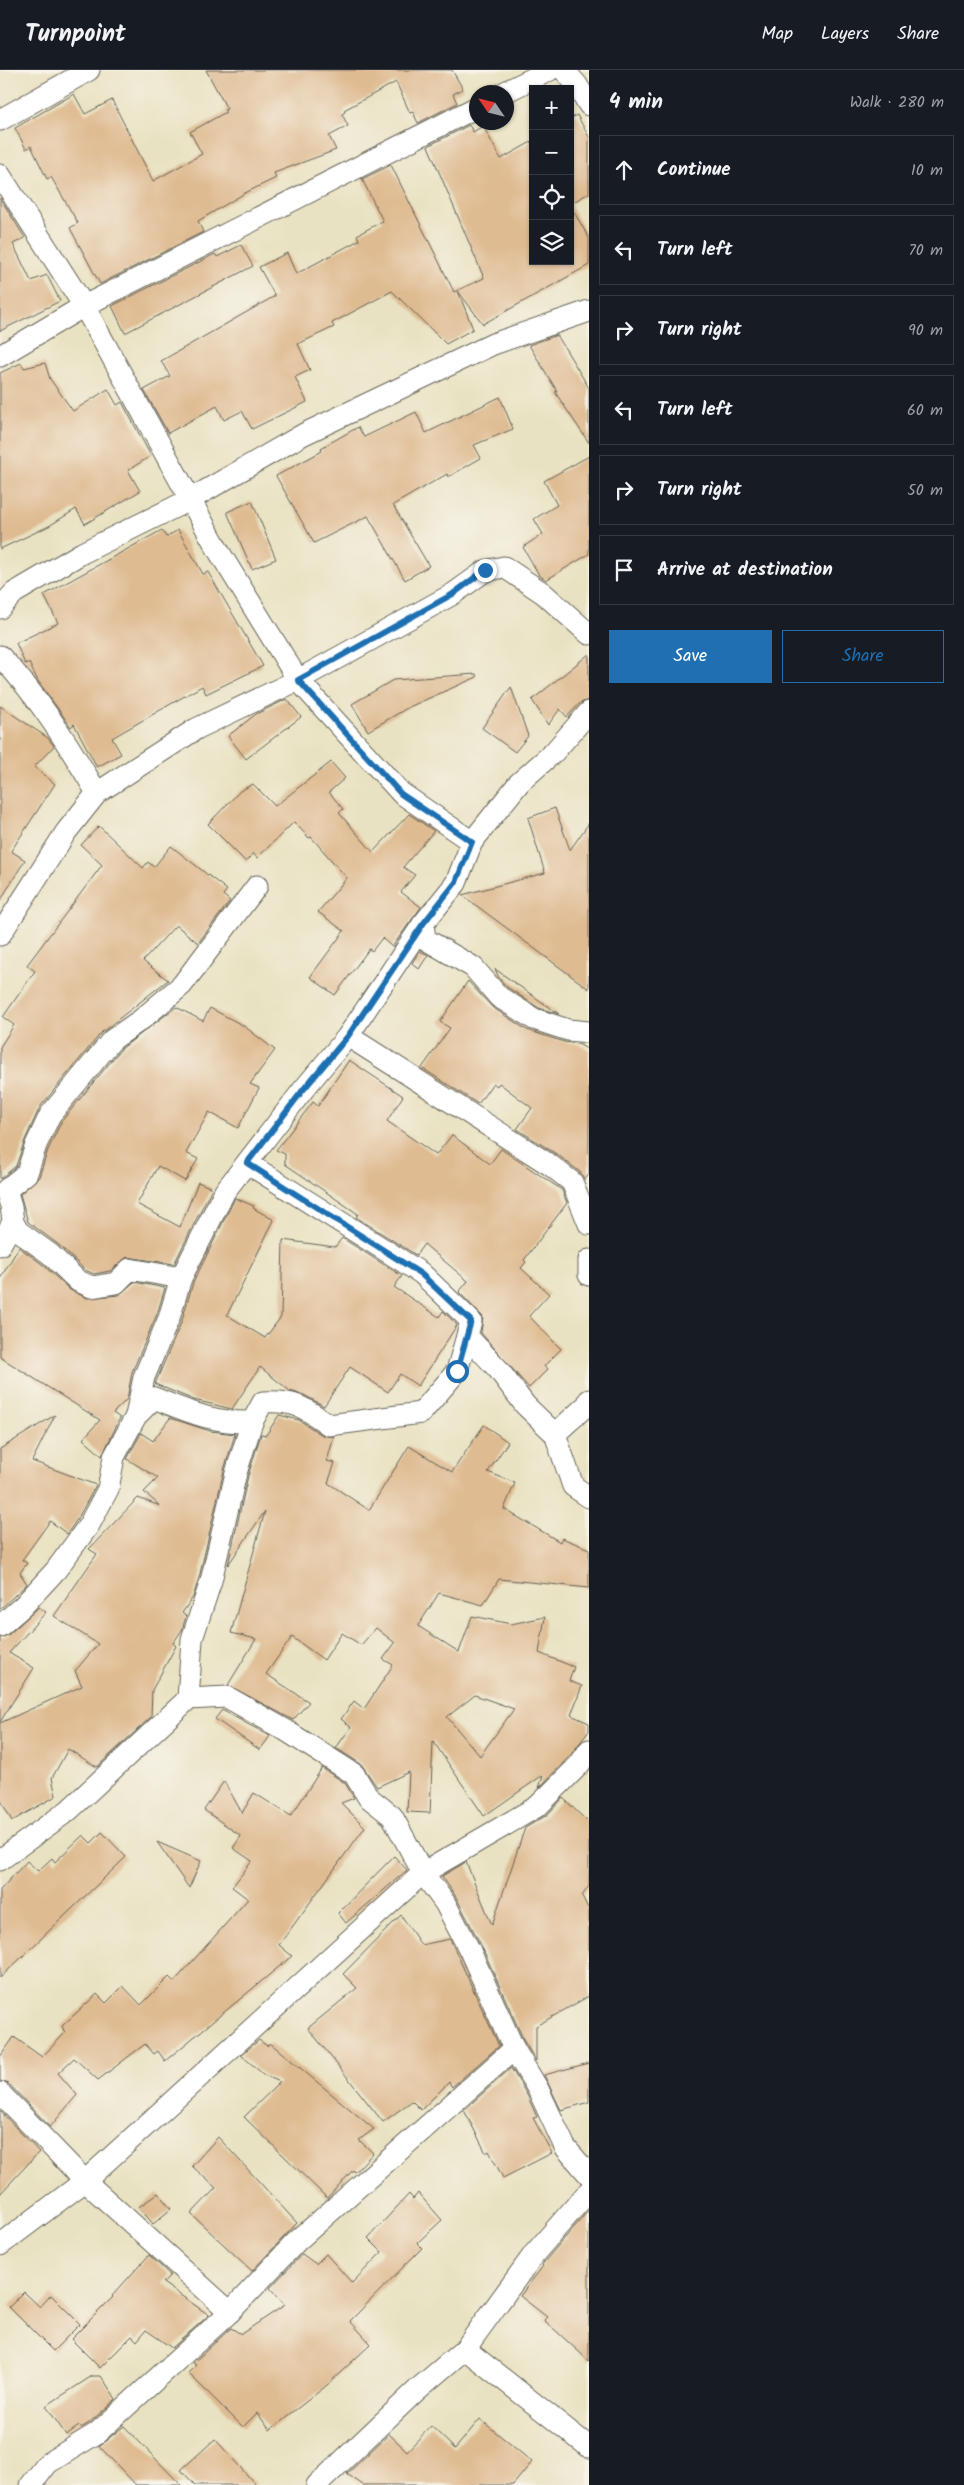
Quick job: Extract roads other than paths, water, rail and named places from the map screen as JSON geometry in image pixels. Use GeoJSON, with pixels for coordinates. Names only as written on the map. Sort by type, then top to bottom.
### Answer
{"type":"FeatureCollection","features":[{"type":"Feature","properties":{"kind":"street"},"geometry":{"type":"LineString","coordinates":[[0,120],[89,70]]}},
{"type":"Feature","properties":{"kind":"street"},"geometry":{"type":"LineString","coordinates":[[514,88],[550,70]]}},
{"type":"Feature","properties":{"kind":"street"},"geometry":{"type":"LineString","coordinates":[[576,78],[589,105]]}},
{"type":"Feature","properties":{"kind":"street"},"geometry":{"type":"LineString","coordinates":[[0,356],[84,306],[469,111]]}},
{"type":"Feature","properties":{"kind":"street"},"geometry":{"type":"LineString","coordinates":[[0,175],[84,306],[218,550],[298,680],[401,794],[472,842]]}},
{"type":"Feature","properties":{"kind":"street"},"geometry":{"type":"LineString","coordinates":[[0,608],[14,592],[65,563],[191,499],[304,434],[493,344],[589,311]]}},
{"type":"Feature","properties":{"kind":"street"},"geometry":{"type":"LineString","coordinates":[[0,935],[66,832],[97,793],[196,729],[298,680],[453,594],[485,570],[504,567],[543,593],[589,634]]}},
{"type":"Feature","properties":{"kind":"street"},"geometry":{"type":"LineString","coordinates":[[0,656],[26,683],[56,725],[97,793]]}},
{"type":"Feature","properties":{"kind":"street"},"geometry":{"type":"LineString","coordinates":[[1,1624],[23,1606],[56,1570],[89,1525],[108,1489],[114,1457],[136,1416],[144,1377],[169,1318],[181,1278],[225,1192],[303,1090],[348,1036],[423,924],[456,882],[472,842],[519,783],[554,752],[589,712]]}},
{"type":"Feature","properties":{"kind":"street"},"geometry":{"type":"LineString","coordinates":[[181,1278],[130,1269],[116,1283],[92,1286],[78,1281],[50,1254],[18,1231],[12,1222],[11,1206],[6,1190],[27,1173],[36,1145],[50,1115],[112,1040],[142,1019],[182,985],[257,886]]}},
{"type":"Feature","properties":{"kind":"street"},"geometry":{"type":"LineString","coordinates":[[423,924],[425,939],[473,967],[499,997],[534,1019],[568,1030],[589,1032]]}},
{"type":"Feature","properties":{"kind":"street"},"geometry":{"type":"LineString","coordinates":[[348,1036],[550,1165],[572,1182],[589,1224]]}},
{"type":"Feature","properties":{"kind":"street"},"geometry":{"type":"LineString","coordinates":[[188,1699],[192,1638],[211,1581],[236,1473],[252,1422],[263,1402],[284,1400],[308,1409],[329,1425],[421,1413],[457,1371],[471,1321],[421,1274],[247,1163]]}},
{"type":"Feature","properties":{"kind":"street"},"geometry":{"type":"LineString","coordinates":[[0,1245],[12,1222]]}},
{"type":"Feature","properties":{"kind":"street"},"geometry":{"type":"LineString","coordinates":[[589,1260],[589,1275]]}},
{"type":"Feature","properties":{"kind":"street"},"geometry":{"type":"LineString","coordinates":[[468,1336],[498,1368],[525,1405],[555,1434],[573,1486],[589,1497]]}},
{"type":"Feature","properties":{"kind":"street"},"geometry":{"type":"LineString","coordinates":[[136,1416],[154,1398],[189,1412],[226,1423],[252,1422]]}},
{"type":"Feature","properties":{"kind":"street"},"geometry":{"type":"LineString","coordinates":[[555,1434],[588,1404],[589,1400]]}},
{"type":"Feature","properties":{"kind":"street"},"geometry":{"type":"LineString","coordinates":[[0,1860],[69,1810],[188,1699],[227,1698],[322,1752],[354,1774],[368,1797],[392,1816],[422,1873],[445,1903],[470,1951],[514,2048],[538,2089],[565,2147],[589,2175]]}},
{"type":"Feature","properties":{"kind":"street"},"geometry":{"type":"LineString","coordinates":[[0,2245],[85,2181],[422,1873],[538,1806],[579,1765],[589,1750]]}},
{"type":"Feature","properties":{"kind":"street"},"geometry":{"type":"LineString","coordinates":[[31,2485],[48,2463],[97,2433],[230,2312],[296,2242],[514,2048]]}},
{"type":"Feature","properties":{"kind":"street"},"geometry":{"type":"LineString","coordinates":[[0,2093],[85,2181],[230,2312]]}},
{"type":"Feature","properties":{"kind":"street"},"geometry":{"type":"LineString","coordinates":[[325,2483],[418,2389],[465,2348],[534,2254],[589,2191]]}},
{"type":"Feature","properties":{"kind":"street"},"geometry":{"type":"LineString","coordinates":[[465,2348],[589,2447]]}}]}
